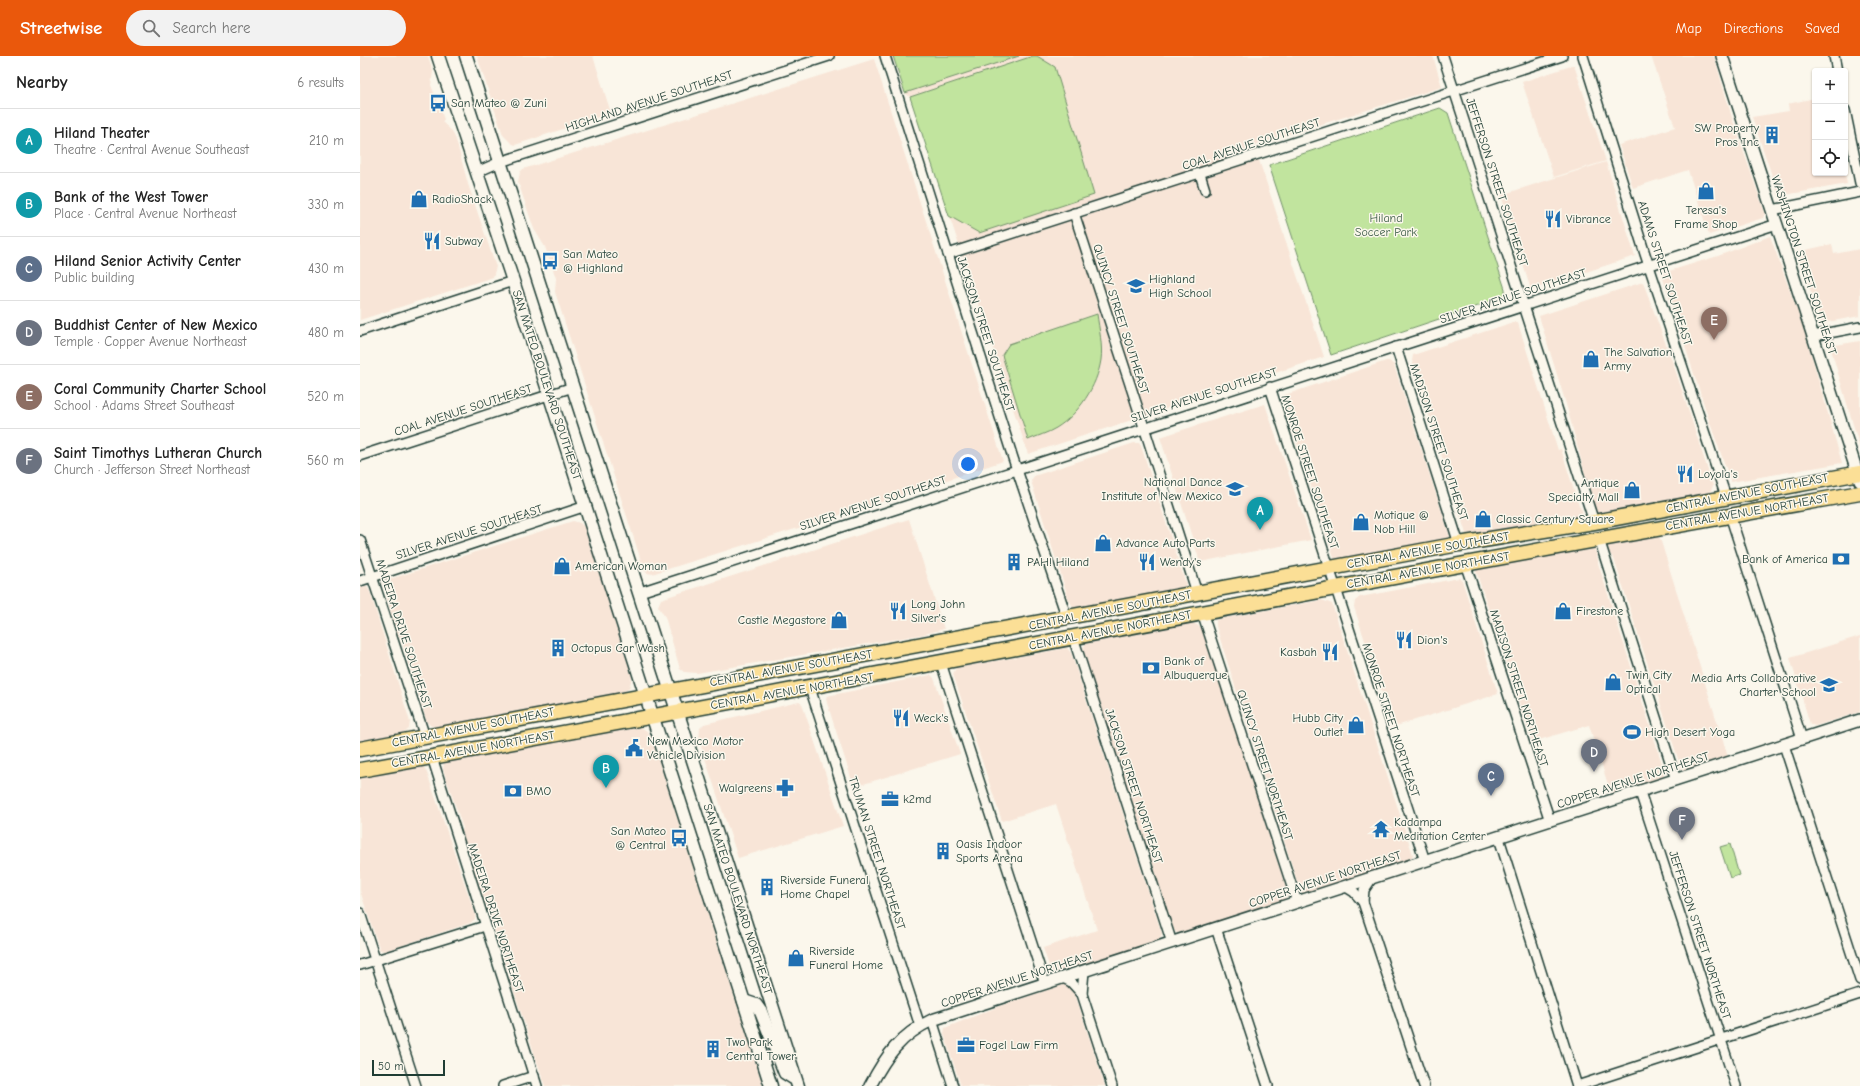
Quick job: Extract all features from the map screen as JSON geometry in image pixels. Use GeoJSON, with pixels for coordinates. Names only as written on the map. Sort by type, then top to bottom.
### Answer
{"type":"FeatureCollection","features":[{"type":"Feature","properties":{"kind":"main road","name":"SAN MATEO BOULEVARD SOUTHEAST"},"geometry":{"type":"LineString","coordinates":[[438,56],[586,506],[652,716]]}},
{"type":"Feature","properties":{"kind":"main road","name":"SAN MATEO BOULEVARD SOUTHEAST"},"geometry":{"type":"LineString","coordinates":[[466,56],[678,711]]}},
{"type":"Feature","properties":{"kind":"main road","name":"CENTRAL AVENUE SOUTHEAST"},"geometry":{"type":"LineString","coordinates":[[360,749],[1459,544],[1594,522],[1726,497],[1859,476]]}},
{"type":"Feature","properties":{"kind":"main road","name":"CENTRAL AVENUE NORTHEAST"},"geometry":{"type":"LineString","coordinates":[[360,770],[810,688],[1335,587],[1730,515],[1860,493]]}},
{"type":"Feature","properties":{"kind":"main road","name":"SAN MATEO BOULEVARD NORTHEAST"},"geometry":{"type":"LineString","coordinates":[[678,711],[797,1083]]}},
{"type":"Feature","properties":{"kind":"main road","name":"SAN MATEO BOULEVARD NORTHEAST"},"geometry":{"type":"LineString","coordinates":[[652,716],[771,1086]]}},
{"type":"Feature","properties":{"kind":"main road"},"geometry":{"type":"LineString","coordinates":[[744,1000],[756,1005],[761,1012],[785,1073],[797,1083]]}},
{"type":"Feature","properties":{"kind":"street","name":"HIGHLAND AVENUE SOUTHEAST"},"geometry":{"type":"LineString","coordinates":[[477,172],[500,162],[829,56]]}},
{"type":"Feature","properties":{"kind":"street","name":"JACKSON STREET SOUTHEAST"},"geometry":{"type":"LineString","coordinates":[[884,56],[1017,469],[1067,618]]}},
{"type":"Feature","properties":{"kind":"street","name":"JEFFERSON STREET SOUTHEAST"},"geometry":{"type":"LineString","coordinates":[[1444,56],[1594,522]]}},
{"type":"Feature","properties":{"kind":"street","name":"COAL AVENUE SOUTHEAST"},"geometry":{"type":"LineString","coordinates":[[948,254],[1200,174],[1562,56]]}},
{"type":"Feature","properties":{"kind":"street","name":"ADAMS STREET SOUTHEAST"},"geometry":{"type":"LineString","coordinates":[[1583,56],[1649,265],[1726,497]]}},
{"type":"Feature","properties":{"kind":"street","name":"WASHINGTON STREET SOUTHEAST"},"geometry":{"type":"LineString","coordinates":[[1722,56],[1859,476]]}},
{"type":"Feature","properties":{"kind":"street"},"geometry":{"type":"LineString","coordinates":[[1834,56],[1836,68]]}},
{"type":"Feature","properties":{"kind":"street"},"geometry":{"type":"LineString","coordinates":[[1848,125],[1860,183]]}},
{"type":"Feature","properties":{"kind":"street"},"geometry":{"type":"LineString","coordinates":[[1200,174],[1205,190]]}},
{"type":"Feature","properties":{"kind":"street"},"geometry":{"type":"LineString","coordinates":[[1772,210],[1860,192]]}},
{"type":"Feature","properties":{"kind":"street","name":"QUINCY STREET SOUTHEAST"},"geometry":{"type":"LineString","coordinates":[[1074,213],[1197,593]]}},
{"type":"Feature","properties":{"kind":"street","name":"SILVER AVENUE SOUTHEAST"},"geometry":{"type":"LineString","coordinates":[[640,592],[1777,224]]}},
{"type":"Feature","properties":{"kind":"street"},"geometry":{"type":"LineString","coordinates":[[360,331],[513,281]]}},
{"type":"Feature","properties":{"kind":"street"},"geometry":{"type":"LineString","coordinates":[[1813,336],[1860,327]]}},
{"type":"Feature","properties":{"kind":"street","name":"MADISON STREET SOUTHEAST"},"geometry":{"type":"LineString","coordinates":[[1396,347],[1459,544]]}},
{"type":"Feature","properties":{"kind":"street","name":"COAL AVENUE SOUTHEAST"},"geometry":{"type":"LineString","coordinates":[[360,456],[573,387]]}},
{"type":"Feature","properties":{"kind":"street","name":"MONROE STREET SOUTHEAST"},"geometry":{"type":"LineString","coordinates":[[1270,387],[1335,587]]}},
{"type":"Feature","properties":{"kind":"street","name":"SILVER AVENUE SOUTHEAST"},"geometry":{"type":"LineString","coordinates":[[360,581],[586,506]]}},
{"type":"Feature","properties":{"kind":"street"},"geometry":{"type":"LineString","coordinates":[[1730,515],[1802,739]]}},
{"type":"Feature","properties":{"kind":"street"},"geometry":{"type":"LineString","coordinates":[[1599,539],[1676,780]]}},
{"type":"Feature","properties":{"kind":"street","name":"MADEIRA DRIVE SOUTHEAST"},"geometry":{"type":"LineString","coordinates":[[360,540],[425,736]]}},
{"type":"Feature","properties":{"kind":"street","name":"MADISON STREET NORTHEAST"},"geometry":{"type":"LineString","coordinates":[[1465,563],[1550,821]]}},
{"type":"Feature","properties":{"kind":"street","name":"MONROE STREET NORTHEAST"},"geometry":{"type":"LineString","coordinates":[[1335,587],[1425,861]]}},
{"type":"Feature","properties":{"kind":"street","name":"QUINCY STREET NORTHEAST"},"geometry":{"type":"LineString","coordinates":[[1202,612],[1297,902]]}},
{"type":"Feature","properties":{"kind":"street","name":"JACKSON STREET NORTHEAST"},"geometry":{"type":"LineString","coordinates":[[1073,637],[1172,943]]}},
{"type":"Feature","properties":{"kind":"street"},"geometry":{"type":"LineString","coordinates":[[941,663],[1045,984]]}},
{"type":"Feature","properties":{"kind":"street","name":"TRUMAN STREET NORTHEAST"},"geometry":{"type":"LineString","coordinates":[[810,688],[920,1026]]}},
{"type":"Feature","properties":{"kind":"street","name":"COPPER AVENUE NORTHEAST"},"geometry":{"type":"LineString","coordinates":[[870,1086],[889,1053],[904,1037],[932,1020],[1499,838],[1860,720]]}},
{"type":"Feature","properties":{"kind":"street"},"geometry":{"type":"LineString","coordinates":[[1784,745],[1860,980]]}},
{"type":"Feature","properties":{"kind":"street","name":"MADEIRA DRIVE NORTHEAST"},"geometry":{"type":"LineString","coordinates":[[432,757],[537,1086]]}},
{"type":"Feature","properties":{"kind":"street","name":"JEFFERSON STREET NORTHEAST"},"geometry":{"type":"LineString","coordinates":[[1640,792],[1736,1086]]}},
{"type":"Feature","properties":{"kind":"street"},"geometry":{"type":"LineString","coordinates":[[1499,838],[1577,1086],[1860,994]]}},
{"type":"Feature","properties":{"kind":"street"},"geometry":{"type":"LineString","coordinates":[[1372,878],[1364,890],[1363,902],[1424,1086]]}},
{"type":"Feature","properties":{"kind":"street"},"geometry":{"type":"LineString","coordinates":[[1346,887],[1363,902]]}},
{"type":"Feature","properties":{"kind":"street"},"geometry":{"type":"LineString","coordinates":[[360,913],[416,1086]]}},
{"type":"Feature","properties":{"kind":"street"},"geometry":{"type":"LineString","coordinates":[[360,965],[485,926]]}},
{"type":"Feature","properties":{"kind":"street"},"geometry":{"type":"LineString","coordinates":[[1216,928],[1268,1086]]}},
{"type":"Feature","properties":{"kind":"street"},"geometry":{"type":"LineString","coordinates":[[1084,971],[1082,994],[1112,1086]]}},
{"type":"Feature","properties":{"kind":"street"},"geometry":{"type":"LineString","coordinates":[[1064,978],[1071,982],[1082,994]]}},
{"type":"Feature","properties":{"kind":"street"},"geometry":{"type":"LineString","coordinates":[[932,1020],[953,1086]]}},
{"type":"Feature","properties":{"kind":"street"},"geometry":{"type":"LineString","coordinates":[[503,1086],[534,1076]]}},
{"type":"Feature","properties":{"kind":"shaded area"},"geometry":{"type":"Polygon","coordinates":[[[360,56],[428,56],[433,71],[431,85],[444,119],[442,122],[452,131],[456,140],[468,184],[496,267],[493,277],[360,320],[360,56]]]}},
{"type":"Feature","properties":{"kind":"shaded area"},"geometry":{"type":"Polygon","coordinates":[[[477,56],[593,56],[611,113],[515,145],[503,135],[477,56]]]}},
{"type":"Feature","properties":{"kind":"shaded area","name":"Highland High School"},"geometry":{"type":"Polygon","coordinates":[[[893,56],[1433,56],[1442,87],[1254,145],[1324,357],[1028,454],[910,97],[905,93],[893,56]]]}},
{"type":"Feature","properties":{"kind":"shaded area"},"geometry":{"type":"Polygon","coordinates":[[[1651,56],[1714,56],[1733,121],[1765,213],[1763,218],[1709,235],[1688,170],[1633,188],[1619,145],[1675,127],[1651,56]]]}},
{"type":"Feature","properties":{"kind":"shaded area"},"geometry":{"type":"Polygon","coordinates":[[[874,59],[1003,461],[891,499],[652,574],[647,573],[644,570],[555,292],[556,278],[545,247],[534,229],[518,182],[520,172],[523,169],[874,59]]]}},
{"type":"Feature","properties":{"kind":"shaded area"},"geometry":{"type":"Polygon","coordinates":[[[1574,65],[1606,161],[1554,177],[1522,82],[1574,65]]]}},
{"type":"Feature","properties":{"kind":"shaded area"},"geometry":{"type":"Polygon","coordinates":[[[1812,99],[1812,176],[1846,176],[1847,184],[1779,196],[1752,117],[1789,111],[1788,104],[1812,99]]]}},
{"type":"Feature","properties":{"kind":"shaded area"},"geometry":{"type":"Polygon","coordinates":[[[1606,162],[1635,256],[1531,290],[1501,195],[1606,162]]]}},
{"type":"Feature","properties":{"kind":"shaded area"},"geometry":{"type":"Polygon","coordinates":[[[1770,236],[1804,329],[1842,463],[1731,482],[1710,423],[1662,275],[1666,272],[1718,256],[1770,236]]]}},
{"type":"Feature","properties":{"kind":"shaded area"},"geometry":{"type":"Polygon","coordinates":[[[1832,244],[1834,254],[1860,249],[1860,316],[1822,323],[1797,252],[1832,244]]]}},
{"type":"Feature","properties":{"kind":"shaded area"},"geometry":{"type":"Polygon","coordinates":[[[1643,282],[1675,369],[1713,486],[1709,494],[1597,518],[1566,404],[1539,316],[1643,282]]]}},
{"type":"Feature","properties":{"kind":"shaded area"},"geometry":{"type":"Polygon","coordinates":[[[1514,322],[1518,323],[1558,450],[1561,449],[1579,506],[1582,510],[1583,520],[1467,537],[1412,361],[1413,355],[1514,322]]]}},
{"type":"Feature","properties":{"kind":"shaded area"},"geometry":{"type":"Polygon","coordinates":[[[1860,341],[1860,448],[1830,346],[1860,341]]]}},
{"type":"Feature","properties":{"kind":"shaded area"},"geometry":{"type":"Polygon","coordinates":[[[1389,361],[1394,365],[1450,537],[1446,542],[1335,561],[1284,402],[1285,395],[1389,361]]]}},
{"type":"Feature","properties":{"kind":"shaded area","name":"National Dance Institute of New Mexico"},"geometry":{"type":"Polygon","coordinates":[[[1265,404],[1311,540],[1200,562],[1160,437],[1265,404]]]}},
{"type":"Feature","properties":{"kind":"shaded area"},"geometry":{"type":"Polygon","coordinates":[[[1134,443],[1139,443],[1141,446],[1186,584],[1185,587],[1184,589],[1075,610],[1069,600],[1031,481],[1034,476],[1134,443]]]}},
{"type":"Feature","properties":{"kind":"shaded area"},"geometry":{"type":"Polygon","coordinates":[[[909,519],[944,629],[925,634],[697,673],[684,672],[680,669],[665,617],[658,606],[661,599],[909,519]]]}},
{"type":"Feature","properties":{"kind":"shaded area"},"geometry":{"type":"Polygon","coordinates":[[[573,521],[580,523],[584,527],[632,677],[629,688],[624,692],[437,727],[431,726],[427,722],[401,638],[397,634],[383,584],[387,580],[573,521]]]}},
{"type":"Feature","properties":{"kind":"shaded area"},"geometry":{"type":"Polygon","coordinates":[[[1659,535],[1728,757],[1688,770],[1681,768],[1614,559],[1607,550],[1607,543],[1659,535]]]}},
{"type":"Feature","properties":{"kind":"shaded area"},"geometry":{"type":"Polygon","coordinates":[[[1594,547],[1665,773],[1662,778],[1611,794],[1589,725],[1532,742],[1476,571],[1478,569],[1594,547]]]}},
{"type":"Feature","properties":{"kind":"shaded area"},"geometry":{"type":"Polygon","coordinates":[[[1459,578],[1462,580],[1498,694],[1393,727],[1354,607],[1355,601],[1360,597],[1459,578]]]}},
{"type":"Feature","properties":{"kind":"shaded area"},"geometry":{"type":"Polygon","coordinates":[[[360,587],[367,587],[370,592],[410,722],[409,729],[403,733],[360,741],[360,587]]]}},
{"type":"Feature","properties":{"kind":"shaded area"},"geometry":{"type":"Polygon","coordinates":[[[1322,600],[1332,604],[1413,855],[1409,860],[1307,893],[1302,893],[1216,626],[1216,620],[1322,600]]]}},
{"type":"Feature","properties":{"kind":"shaded area"},"geometry":{"type":"Polygon","coordinates":[[[1193,623],[1202,628],[1288,894],[1284,900],[1182,933],[1177,933],[1174,930],[1083,650],[1085,644],[1193,623]]]}},
{"type":"Feature","properties":{"kind":"shaded area","name":"Media Arts Collaborative Charter School"},"geometry":{"type":"Polygon","coordinates":[[[1860,636],[1860,712],[1815,726],[1810,724],[1790,658],[1860,636]]]}},
{"type":"Feature","properties":{"kind":"shaded area"},"geometry":{"type":"Polygon","coordinates":[[[1067,648],[1071,653],[1162,934],[1158,941],[1054,973],[1050,969],[1043,948],[1097,930],[1056,804],[1002,821],[953,674],[956,668],[1067,648]]]}},
{"type":"Feature","properties":{"kind":"shaded area"},"geometry":{"type":"Polygon","coordinates":[[[931,675],[934,678],[960,754],[854,787],[827,703],[827,696],[931,675]]]}},
{"type":"Feature","properties":{"kind":"shaded area"},"geometry":{"type":"Polygon","coordinates":[[[799,702],[802,704],[843,826],[738,858],[699,740],[700,728],[704,724],[799,702]]]}},
{"type":"Feature","properties":{"kind":"shaded area"},"geometry":{"type":"Polygon","coordinates":[[[641,727],[648,732],[652,740],[763,1086],[545,1086],[462,831],[463,828],[443,769],[444,763],[446,761],[641,727]]]}},
{"type":"Feature","properties":{"kind":"shaded area"},"geometry":{"type":"Polygon","coordinates":[[[419,766],[424,767],[427,773],[475,914],[475,919],[470,923],[385,951],[380,950],[360,891],[360,777],[419,766]]]}},
{"type":"Feature","properties":{"kind":"shaded area"},"geometry":{"type":"Polygon","coordinates":[[[1066,984],[1073,988],[1105,1086],[961,1086],[944,1034],[945,1028],[1000,1006],[1066,984]]]}},
{"type":"Feature","properties":{"kind":"green space"},"geometry":{"type":"Polygon","coordinates":[[[893,56],[1019,56],[905,93],[893,56]]]}},
{"type":"Feature","properties":{"kind":"green space"},"geometry":{"type":"Polygon","coordinates":[[[1033,56],[1037,56],[1055,67],[1094,195],[979,233],[949,216],[910,97],[1033,56]]]}},
{"type":"Feature","properties":{"kind":"green space","name":"Hiland Soccer Park"},"geometry":{"type":"Polygon","coordinates":[[[1440,108],[1448,113],[1505,289],[1505,297],[1331,355],[1269,165],[1440,108]]]}},
{"type":"Feature","properties":{"kind":"green space"},"geometry":{"type":"Polygon","coordinates":[[[1097,314],[1102,349],[1096,380],[1086,398],[1072,415],[1053,430],[1028,440],[1002,355],[1009,344],[1097,314]]]}},
{"type":"Feature","properties":{"kind":"green space"},"geometry":{"type":"Polygon","coordinates":[[[1730,844],[1739,875],[1730,878],[1720,847],[1730,844]]]}},
{"type":"Feature","properties":{"kind":"place","name":"San Mateo @ Zuni"},"geometry":{"type":"Point","coordinates":[438,103]}},
{"type":"Feature","properties":{"kind":"place","name":"SW Property Pros Inc"},"geometry":{"type":"Point","coordinates":[1772,135]}},
{"type":"Feature","properties":{"kind":"place","name":"Teresa's Frame Shop"},"geometry":{"type":"Point","coordinates":[1706,191]}},
{"type":"Feature","properties":{"kind":"place","name":"RadioShack"},"geometry":{"type":"Point","coordinates":[419,199]}},
{"type":"Feature","properties":{"kind":"place","name":"Vibrance"},"geometry":{"type":"Point","coordinates":[1553,219]}},
{"type":"Feature","properties":{"kind":"place","name":"Subway"},"geometry":{"type":"Point","coordinates":[432,241]}},
{"type":"Feature","properties":{"kind":"place","name":"San Mateo @ Highland"},"geometry":{"type":"Point","coordinates":[550,261]}},
{"type":"Feature","properties":{"kind":"place","name":"Highland High School"},"geometry":{"type":"Point","coordinates":[1136,286]}},
{"type":"Feature","properties":{"kind":"place","name":"Coral Community Charter School"},"geometry":{"type":"Point","coordinates":[1714,340]}},
{"type":"Feature","properties":{"kind":"place","name":"The Salvation Army"},"geometry":{"type":"Point","coordinates":[1591,359]}},
{"type":"Feature","properties":{"kind":"place","name":"Loyola's"},"geometry":{"type":"Point","coordinates":[1685,474]}},
{"type":"Feature","properties":{"kind":"place","name":"National Dance Institute of New Mexico"},"geometry":{"type":"Point","coordinates":[1235,489]}},
{"type":"Feature","properties":{"kind":"place","name":"Antique Specialty Mall"},"geometry":{"type":"Point","coordinates":[1632,490]}},
{"type":"Feature","properties":{"kind":"place","name":"Classic Century Square"},"geometry":{"type":"Point","coordinates":[1483,519]}},
{"type":"Feature","properties":{"kind":"place","name":"Motique @ Nob Hill"},"geometry":{"type":"Point","coordinates":[1361,522]}},
{"type":"Feature","properties":{"kind":"place","name":"Hiland Theater"},"geometry":{"type":"Point","coordinates":[1260,530]}},
{"type":"Feature","properties":{"kind":"place","name":"Advance Auto Parts"},"geometry":{"type":"Point","coordinates":[1103,543]}},
{"type":"Feature","properties":{"kind":"place","name":"Bank of America"},"geometry":{"type":"Point","coordinates":[1841,559]}},
{"type":"Feature","properties":{"kind":"place","name":"PAH! Hiland"},"geometry":{"type":"Point","coordinates":[1014,562]}},
{"type":"Feature","properties":{"kind":"place","name":"Wendy's"},"geometry":{"type":"Point","coordinates":[1147,562]}},
{"type":"Feature","properties":{"kind":"place","name":"American Woman"},"geometry":{"type":"Point","coordinates":[562,566]}},
{"type":"Feature","properties":{"kind":"place","name":"Long John Silver's"},"geometry":{"type":"Point","coordinates":[898,611]}},
{"type":"Feature","properties":{"kind":"place","name":"Firestone"},"geometry":{"type":"Point","coordinates":[1563,611]}},
{"type":"Feature","properties":{"kind":"place","name":"Castle Megastore"},"geometry":{"type":"Point","coordinates":[839,620]}},
{"type":"Feature","properties":{"kind":"place","name":"Dion's"},"geometry":{"type":"Point","coordinates":[1404,640]}},
{"type":"Feature","properties":{"kind":"place","name":"Octopus Car Wash"},"geometry":{"type":"Point","coordinates":[558,648]}},
{"type":"Feature","properties":{"kind":"place","name":"Kasbah"},"geometry":{"type":"Point","coordinates":[1330,652]}},
{"type":"Feature","properties":{"kind":"place","name":"Bank of Albuquerque"},"geometry":{"type":"Point","coordinates":[1151,668]}},
{"type":"Feature","properties":{"kind":"place","name":"Twin City Optical"},"geometry":{"type":"Point","coordinates":[1613,682]}},
{"type":"Feature","properties":{"kind":"place","name":"Media Arts Collaborative Charter School"},"geometry":{"type":"Point","coordinates":[1829,685]}},
{"type":"Feature","properties":{"kind":"place","name":"Weck's"},"geometry":{"type":"Point","coordinates":[901,718]}},
{"type":"Feature","properties":{"kind":"place","name":"Hubb City Outlet"},"geometry":{"type":"Point","coordinates":[1356,725]}},
{"type":"Feature","properties":{"kind":"place","name":"High Desert Yoga"},"geometry":{"type":"Point","coordinates":[1632,732]}},
{"type":"Feature","properties":{"kind":"place","name":"New Mexico Motor Vehicle Division"},"geometry":{"type":"Point","coordinates":[634,748]}},
{"type":"Feature","properties":{"kind":"place","name":"Buddhist Center of New Mexico"},"geometry":{"type":"Point","coordinates":[1594,772]}},
{"type":"Feature","properties":{"kind":"place","name":"Bank of the West Tower"},"geometry":{"type":"Point","coordinates":[606,788]}},
{"type":"Feature","properties":{"kind":"place","name":"Walgreens"},"geometry":{"type":"Point","coordinates":[785,788]}},
{"type":"Feature","properties":{"kind":"place","name":"BMO"},"geometry":{"type":"Point","coordinates":[513,791]}},
{"type":"Feature","properties":{"kind":"place","name":"Hiland Senior Activity Center"},"geometry":{"type":"Point","coordinates":[1491,796]}},
{"type":"Feature","properties":{"kind":"place","name":"k2md"},"geometry":{"type":"Point","coordinates":[890,799]}},
{"type":"Feature","properties":{"kind":"place","name":"Kadampa Meditation Center"},"geometry":{"type":"Point","coordinates":[1381,829]}},
{"type":"Feature","properties":{"kind":"place","name":"San Mateo @ Central"},"geometry":{"type":"Point","coordinates":[679,838]}},
{"type":"Feature","properties":{"kind":"place","name":"Saint Timothys Lutheran Church"},"geometry":{"type":"Point","coordinates":[1682,840]}},
{"type":"Feature","properties":{"kind":"place","name":"Oasis Indoor Sports Arena"},"geometry":{"type":"Point","coordinates":[943,851]}},
{"type":"Feature","properties":{"kind":"place","name":"Riverside Funeral Home Chapel"},"geometry":{"type":"Point","coordinates":[767,887]}},
{"type":"Feature","properties":{"kind":"place","name":"Riverside Funeral Home"},"geometry":{"type":"Point","coordinates":[796,958]}},
{"type":"Feature","properties":{"kind":"place","name":"Fogel Law Firm"},"geometry":{"type":"Point","coordinates":[966,1045]}},
{"type":"Feature","properties":{"kind":"place","name":"Two Park Central Tower"},"geometry":{"type":"Point","coordinates":[713,1049]}}]}
